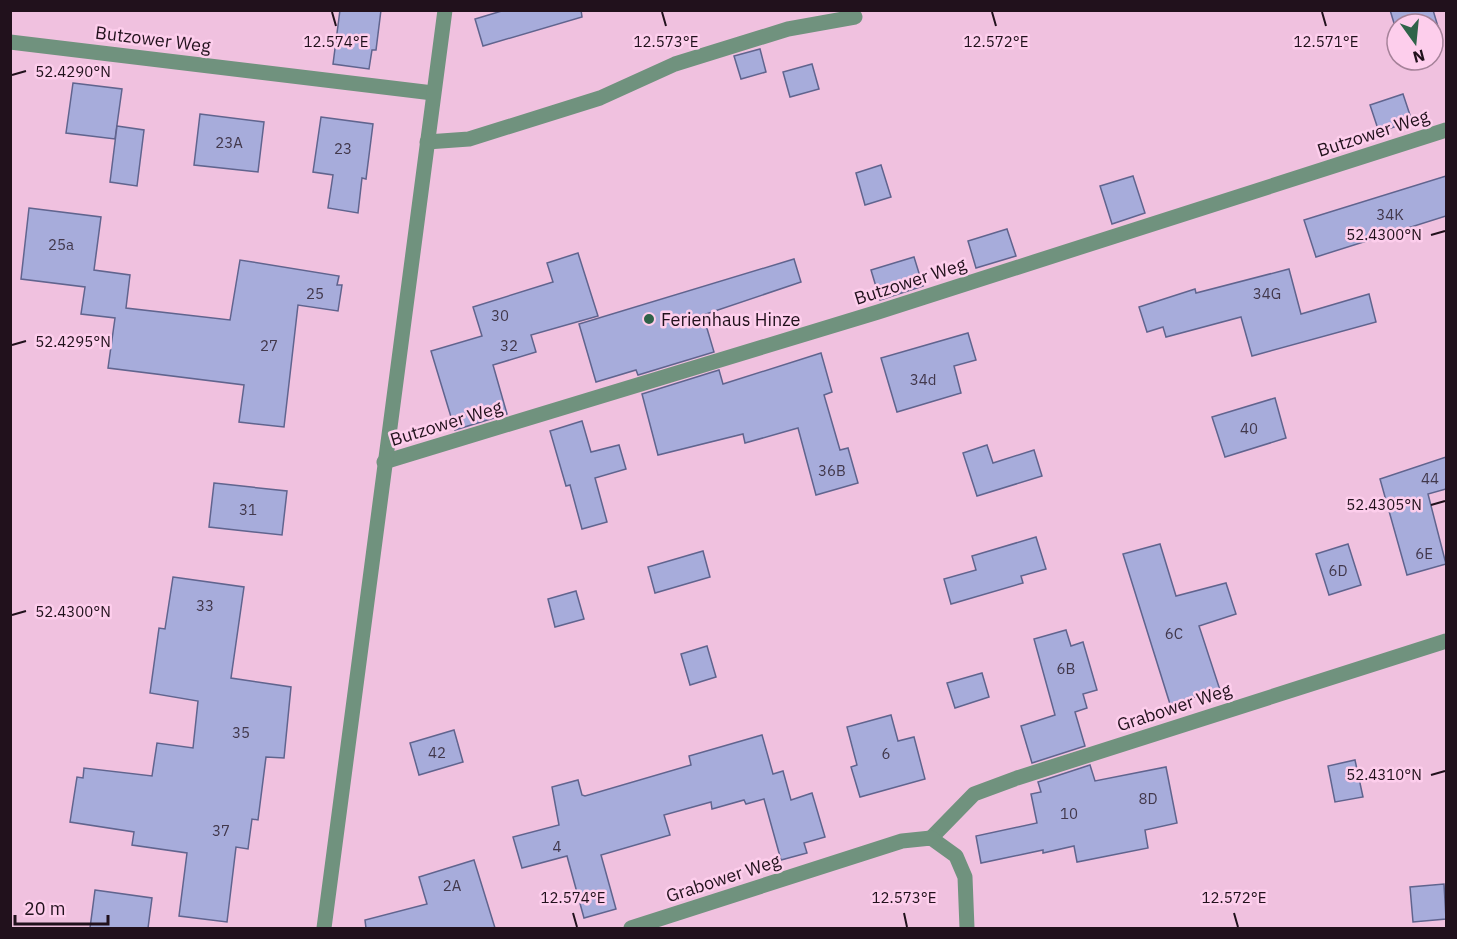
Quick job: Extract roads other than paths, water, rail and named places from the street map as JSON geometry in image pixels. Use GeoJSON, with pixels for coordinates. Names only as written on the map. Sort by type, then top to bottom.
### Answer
{"type":"FeatureCollection","features":[{"type":"Feature","properties":{"kind":"street","name":"Butzower Weg"},"geometry":{"type":"LineString","coordinates":[[324,928],[445,10]]}},
{"type":"Feature","properties":{"kind":"street"},"geometry":{"type":"LineString","coordinates":[[427,142],[469,139],[600,98],[675,64],[788,29],[855,17]]}},
{"type":"Feature","properties":{"kind":"street","name":"Butzower Weg"},"geometry":{"type":"LineString","coordinates":[[10,42],[433,93]]}},
{"type":"Feature","properties":{"kind":"street","name":"Butzower Weg"},"geometry":{"type":"LineString","coordinates":[[384,462],[878,312],[1446,130]]}},
{"type":"Feature","properties":{"kind":"street","name":"Grabower Weg"},"geometry":{"type":"LineString","coordinates":[[631,928],[902,841],[931,838],[974,794],[1017,778],[1446,641]]}},
{"type":"Feature","properties":{"kind":"street"},"geometry":{"type":"LineString","coordinates":[[931,838],[957,856],[965,877],[967,928]]}},
{"type":"Feature","properties":{"kind":"place","name":"Ferienhaus Hinze"},"geometry":{"type":"Point","coordinates":[649,319]}}]}
